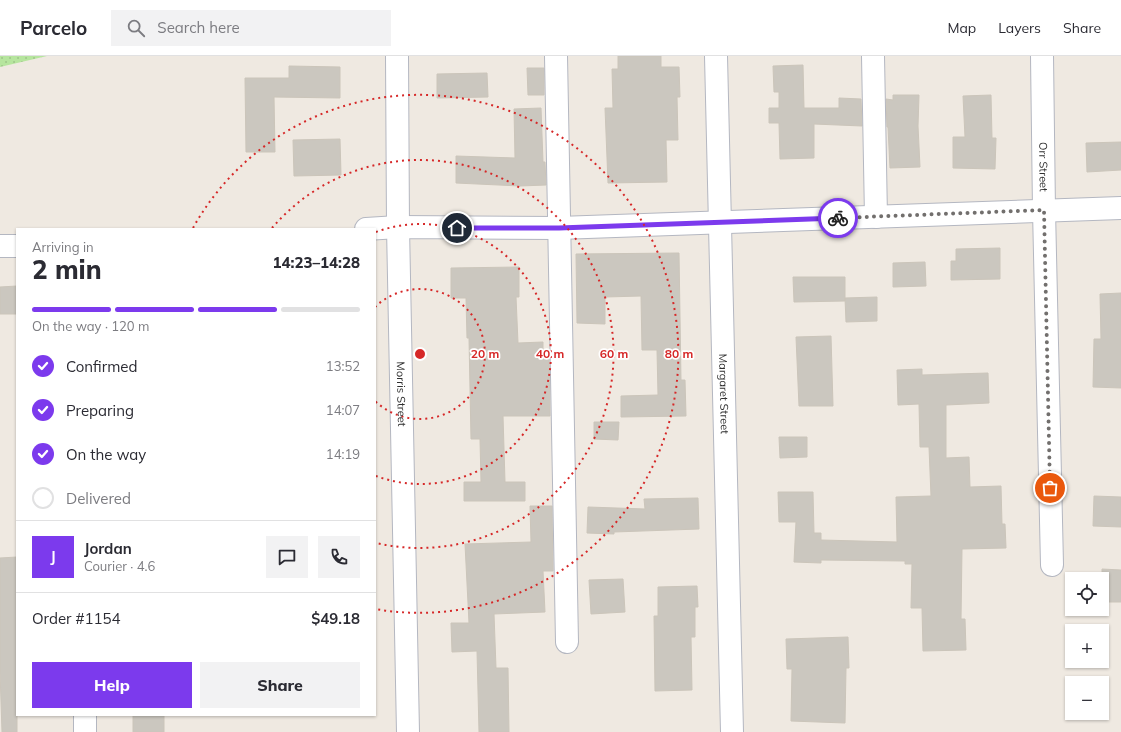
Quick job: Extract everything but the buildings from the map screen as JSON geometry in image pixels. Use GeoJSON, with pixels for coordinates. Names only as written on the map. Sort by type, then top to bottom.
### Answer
{"type":"FeatureCollection","features":[{"type":"Feature","properties":{"kind":"street","name":"Morris Street"},"geometry":{"type":"LineString","coordinates":[[397,56],[398,227],[408,732]]}},
{"type":"Feature","properties":{"kind":"street"},"geometry":{"type":"LineString","coordinates":[[556,56],[567,642]]}},
{"type":"Feature","properties":{"kind":"street","name":"Margaret Street"},"geometry":{"type":"LineString","coordinates":[[716,56],[732,732]]}},
{"type":"Feature","properties":{"kind":"street"},"geometry":{"type":"LineString","coordinates":[[873,56],[876,217]]}},
{"type":"Feature","properties":{"kind":"street","name":"Orr Street"},"geometry":{"type":"LineString","coordinates":[[1042,56],[1052,565]]}},
{"type":"Feature","properties":{"kind":"street"},"geometry":{"type":"LineString","coordinates":[[376,228],[398,227],[559,228],[1121,208]]}},
{"type":"Feature","properties":{"kind":"street"},"geometry":{"type":"LineString","coordinates":[[0,246],[16,246]]}},
{"type":"Feature","properties":{"kind":"street"},"geometry":{"type":"LineString","coordinates":[[85,716],[85,732]]}},
{"type":"Feature","properties":{"kind":"green space"},"geometry":{"type":"Polygon","coordinates":[[[0,56],[47,56],[0,67],[0,56]]]}},
{"type":"Feature","properties":{"kind":"way so far"},"geometry":{"type":"LineString","coordinates":[[838,218],[1044,210],[1050,488]]}},
{"type":"Feature","properties":{"kind":"route"},"geometry":{"type":"LineString","coordinates":[[457,228],[559,228],[838,218]]}}]}
